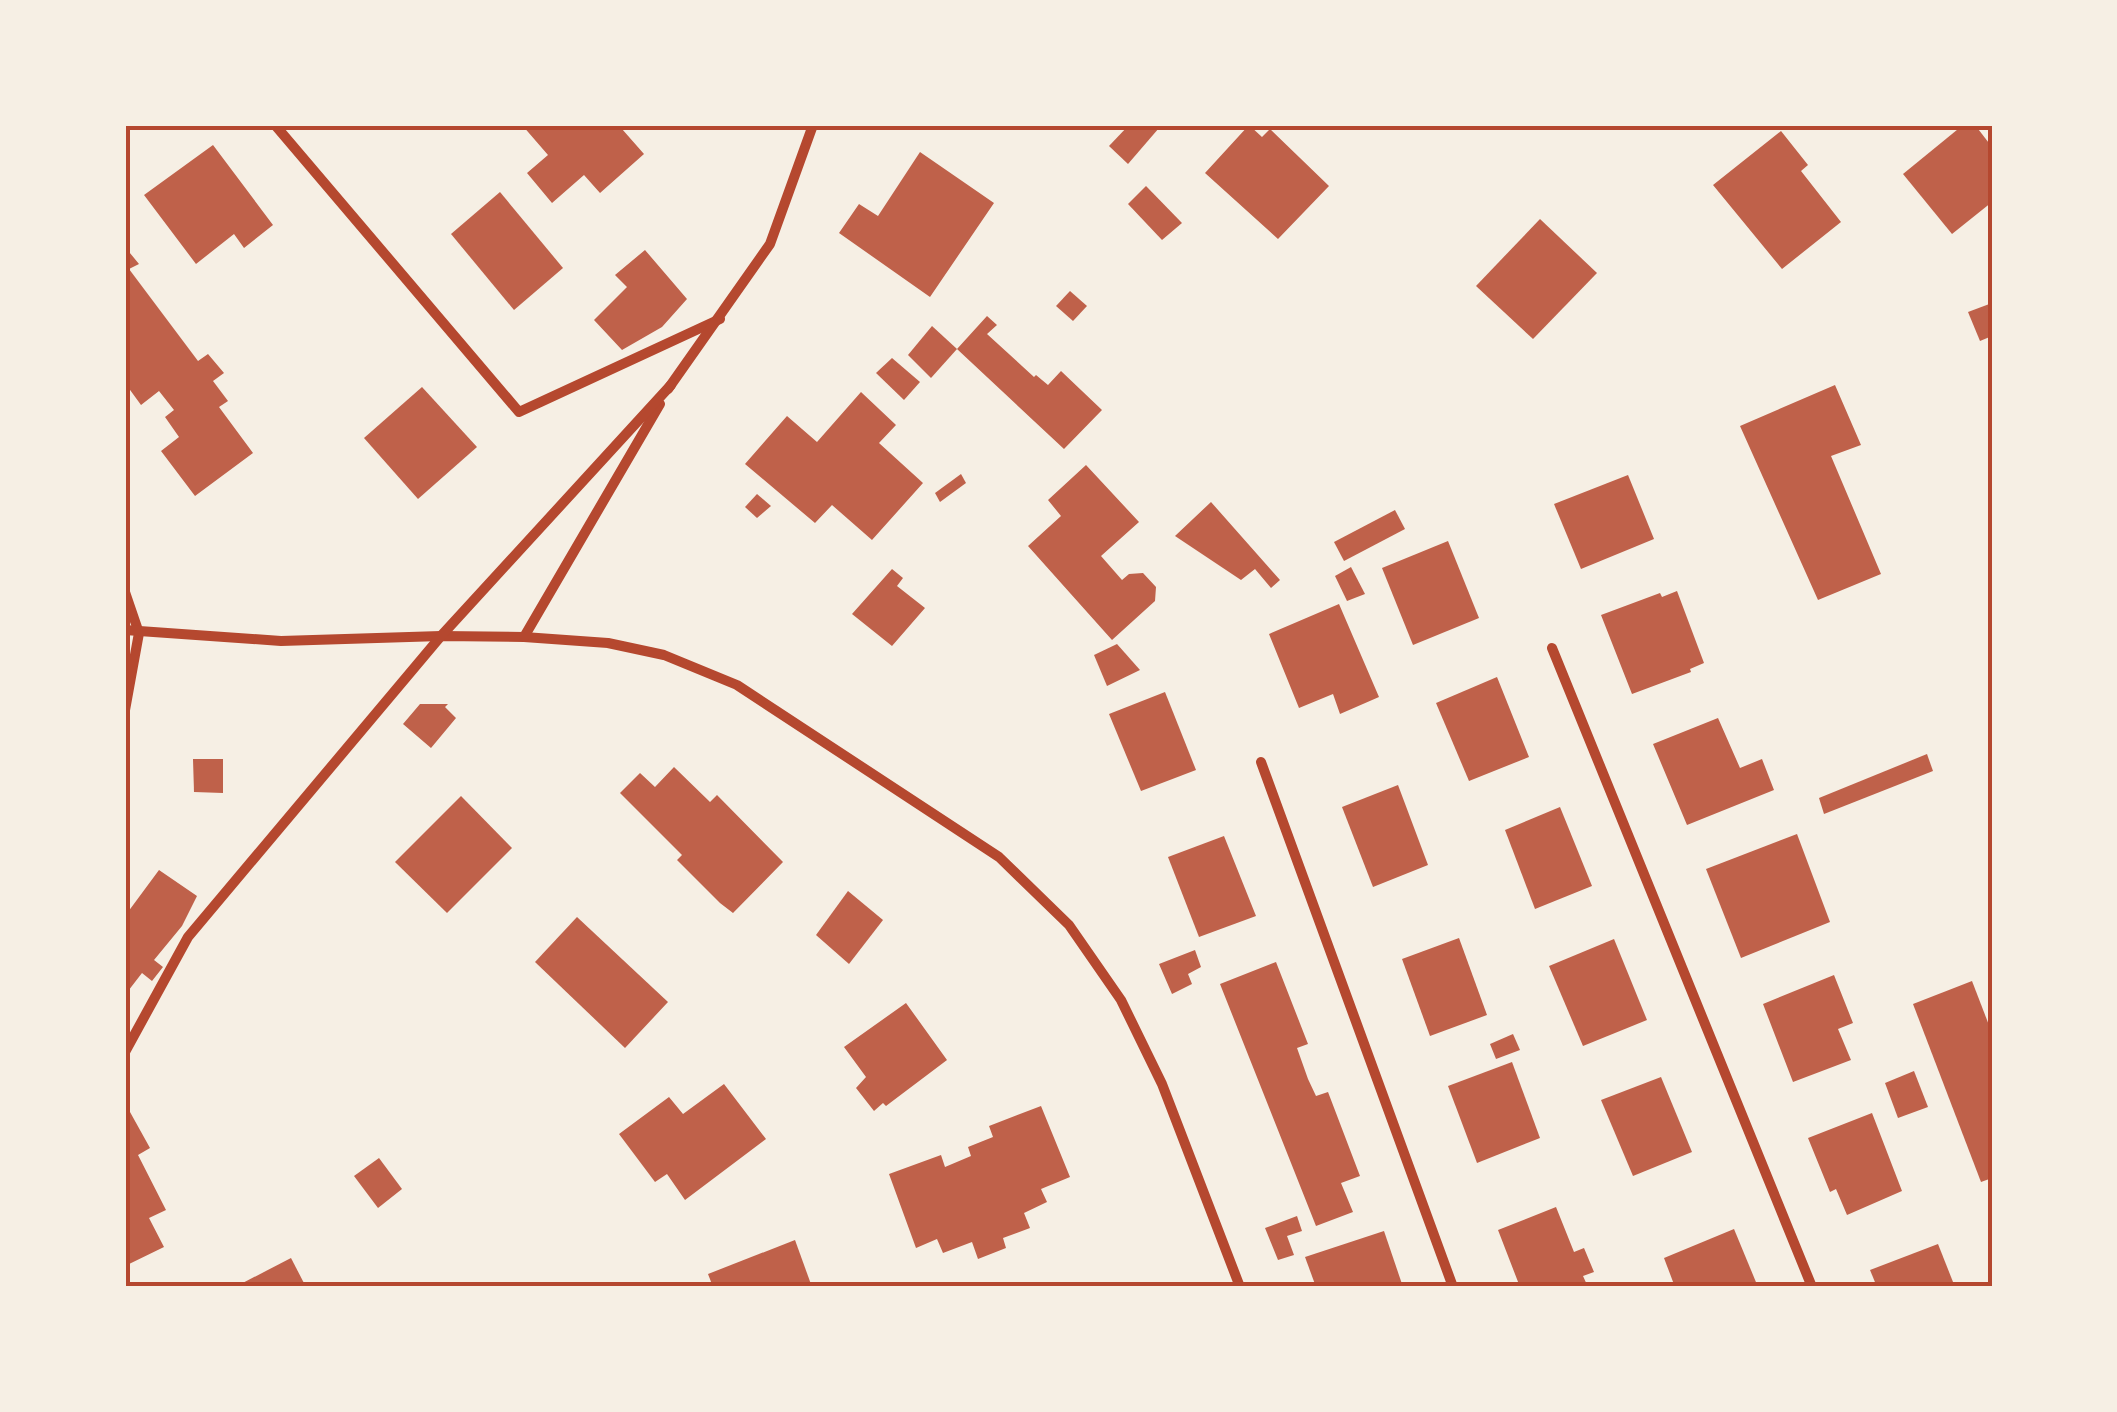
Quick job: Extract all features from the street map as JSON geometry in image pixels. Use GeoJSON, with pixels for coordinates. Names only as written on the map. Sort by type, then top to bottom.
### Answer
{"type":"FeatureCollection","features":[{"type":"Feature","properties":{"kind":"street"},"geometry":{"type":"LineString","coordinates":[[275,125],[519,412],[720,319]]}},
{"type":"Feature","properties":{"kind":"street"},"geometry":{"type":"LineString","coordinates":[[125,1052],[188,937],[440,636],[671,385],[720,319],[770,244],[812,125]]}},
{"type":"Feature","properties":{"kind":"street"},"geometry":{"type":"LineString","coordinates":[[524,637],[671,385]]}},
{"type":"Feature","properties":{"kind":"street"},"geometry":{"type":"LineString","coordinates":[[125,592],[140,633],[125,710]]}},
{"type":"Feature","properties":{"kind":"street"},"geometry":{"type":"LineString","coordinates":[[125,630],[281,641],[440,636],[608,643],[664,655],[737,685],[999,857],[1069,925],[1121,1000],[1162,1084],[1240,1287]]}},
{"type":"Feature","properties":{"kind":"street"},"geometry":{"type":"LineString","coordinates":[[1552,648],[1812,1287]]}},
{"type":"Feature","properties":{"kind":"street"},"geometry":{"type":"LineString","coordinates":[[1261,762],[1453,1287]]}},
{"type":"Feature","properties":{"kind":"building"},"geometry":{"type":"Polygon","coordinates":[[[522,125],[587,125],[590,129],[594,125],[627,125],[622,129],[644,154],[600,193],[584,175],[552,203],[527,173],[548,155],[522,125]]]}},
{"type":"Feature","properties":{"kind":"building"},"geometry":{"type":"Polygon","coordinates":[[[1129,125],[1159,128],[1128,164],[1109,146],[1129,125]]]}},
{"type":"Feature","properties":{"kind":"building"},"geometry":{"type":"Polygon","coordinates":[[[1249,125],[1262,137],[1270,129],[1329,186],[1278,239],[1205,173],[1249,125]]]}},
{"type":"Feature","properties":{"kind":"building"},"geometry":{"type":"Polygon","coordinates":[[[1963,125],[1975,125],[1992,147],[1992,202],[1952,234],[1903,174],[1963,125]]]}},
{"type":"Feature","properties":{"kind":"building"},"geometry":{"type":"Polygon","coordinates":[[[1781,131],[1808,165],[1801,171],[1841,222],[1782,269],[1713,185],[1781,131]]]}},
{"type":"Feature","properties":{"kind":"building"},"geometry":{"type":"Polygon","coordinates":[[[213,145],[273,225],[244,248],[234,234],[196,264],[144,195],[213,145]]]}},
{"type":"Feature","properties":{"kind":"building"},"geometry":{"type":"Polygon","coordinates":[[[920,152],[994,203],[930,297],[839,233],[859,204],[878,216],[920,152]]]}},
{"type":"Feature","properties":{"kind":"building"},"geometry":{"type":"Polygon","coordinates":[[[1146,186],[1182,223],[1162,240],[1128,204],[1146,186]]]}},
{"type":"Feature","properties":{"kind":"building"},"geometry":{"type":"Polygon","coordinates":[[[500,192],[563,268],[514,310],[451,234],[500,192]]]}},
{"type":"Feature","properties":{"kind":"building"},"geometry":{"type":"Polygon","coordinates":[[[1540,219],[1597,273],[1533,339],[1476,286],[1540,219]]]}},
{"type":"Feature","properties":{"kind":"building"},"geometry":{"type":"Polygon","coordinates":[[[125,247],[139,264],[129,269],[198,361],[208,354],[224,373],[213,381],[228,401],[219,407],[253,453],[195,496],[161,451],[179,437],[165,417],[174,410],[159,391],[141,405],[125,383],[125,247]]]}},
{"type":"Feature","properties":{"kind":"building"},"geometry":{"type":"Polygon","coordinates":[[[645,250],[687,299],[662,327],[622,350],[594,320],[627,287],[615,275],[645,250]]]}},
{"type":"Feature","properties":{"kind":"building"},"geometry":{"type":"Polygon","coordinates":[[[1070,291],[1087,306],[1073,321],[1056,306],[1070,291]]]}},
{"type":"Feature","properties":{"kind":"building"},"geometry":{"type":"Polygon","coordinates":[[[1992,303],[1992,336],[1980,341],[1968,312],[1992,303]]]}},
{"type":"Feature","properties":{"kind":"building"},"geometry":{"type":"Polygon","coordinates":[[[987,316],[997,325],[987,334],[1034,377],[1048,385],[1061,371],[1102,410],[1064,449],[957,349],[987,316]]]}},
{"type":"Feature","properties":{"kind":"building"},"geometry":{"type":"Polygon","coordinates":[[[932,326],[957,349],[931,378],[908,355],[932,326]]]}},
{"type":"Feature","properties":{"kind":"building"},"geometry":{"type":"Polygon","coordinates":[[[892,358],[920,382],[904,400],[876,373],[892,358]]]}},
{"type":"Feature","properties":{"kind":"building"},"geometry":{"type":"Polygon","coordinates":[[[1835,385],[1861,445],[1831,456],[1881,574],[1818,600],[1740,426],[1835,385]]]}},
{"type":"Feature","properties":{"kind":"building"},"geometry":{"type":"Polygon","coordinates":[[[422,387],[477,447],[418,499],[364,438],[422,387]]]}},
{"type":"Feature","properties":{"kind":"building"},"geometry":{"type":"Polygon","coordinates":[[[861,392],[896,425],[879,443],[923,483],[872,540],[832,505],[815,523],[745,464],[787,416],[817,442],[861,392]]]}},
{"type":"Feature","properties":{"kind":"building"},"geometry":{"type":"Polygon","coordinates":[[[1086,465],[1139,522],[1101,556],[1122,580],[1129,574],[1143,573],[1156,587],[1155,601],[1112,640],[1028,546],[1061,516],[1048,500],[1086,465]]]}},
{"type":"Feature","properties":{"kind":"building"},"geometry":{"type":"Polygon","coordinates":[[[961,474],[966,483],[940,502],[935,493],[961,474]]]}},
{"type":"Feature","properties":{"kind":"building"},"geometry":{"type":"Polygon","coordinates":[[[1628,475],[1654,539],[1581,569],[1554,504],[1628,475]]]}},
{"type":"Feature","properties":{"kind":"building"},"geometry":{"type":"Polygon","coordinates":[[[757,494],[771,506],[757,518],[745,507],[757,494]]]}},
{"type":"Feature","properties":{"kind":"building"},"geometry":{"type":"Polygon","coordinates":[[[1211,502],[1280,580],[1271,588],[1255,569],[1241,580],[1175,536],[1211,502]]]}},
{"type":"Feature","properties":{"kind":"building"},"geometry":{"type":"Polygon","coordinates":[[[1395,510],[1405,529],[1344,561],[1334,542],[1395,510]]]}},
{"type":"Feature","properties":{"kind":"building"},"geometry":{"type":"Polygon","coordinates":[[[1448,541],[1479,618],[1413,645],[1382,568],[1448,541]]]}},
{"type":"Feature","properties":{"kind":"building"},"geometry":{"type":"Polygon","coordinates":[[[1351,567],[1365,594],[1347,601],[1335,576],[1351,567]]]}},
{"type":"Feature","properties":{"kind":"building"},"geometry":{"type":"Polygon","coordinates":[[[892,569],[903,578],[897,586],[925,608],[892,646],[852,614],[892,569]]]}},
{"type":"Feature","properties":{"kind":"building"},"geometry":{"type":"Polygon","coordinates":[[[1677,591],[1704,663],[1690,669],[1691,672],[1632,694],[1601,615],[1660,593],[1662,597],[1677,591]]]}},
{"type":"Feature","properties":{"kind":"building"},"geometry":{"type":"Polygon","coordinates":[[[1339,604],[1379,697],[1340,714],[1333,694],[1299,708],[1269,634],[1339,604]]]}},
{"type":"Feature","properties":{"kind":"building"},"geometry":{"type":"Polygon","coordinates":[[[1117,644],[1140,670],[1107,686],[1094,655],[1117,644]]]}},
{"type":"Feature","properties":{"kind":"building"},"geometry":{"type":"Polygon","coordinates":[[[1497,677],[1529,757],[1469,781],[1436,703],[1497,677]]]}},
{"type":"Feature","properties":{"kind":"building"},"geometry":{"type":"Polygon","coordinates":[[[1165,692],[1196,770],[1141,791],[1109,714],[1165,692]]]}},
{"type":"Feature","properties":{"kind":"building"},"geometry":{"type":"Polygon","coordinates":[[[420,704],[448,704],[445,707],[456,718],[431,748],[403,724],[420,704]]]}},
{"type":"Feature","properties":{"kind":"building"},"geometry":{"type":"Polygon","coordinates":[[[1718,718],[1740,768],[1762,759],[1774,790],[1687,825],[1653,744],[1718,718]]]}},
{"type":"Feature","properties":{"kind":"building"},"geometry":{"type":"Polygon","coordinates":[[[1927,754],[1933,771],[1824,814],[1819,798],[1927,754]]]}},
{"type":"Feature","properties":{"kind":"building"},"geometry":{"type":"Polygon","coordinates":[[[193,759],[223,759],[223,793],[194,792],[193,759]]]}},
{"type":"Feature","properties":{"kind":"building"},"geometry":{"type":"Polygon","coordinates":[[[674,767],[710,802],[717,795],[783,862],[733,913],[677,860],[682,855],[620,793],[640,773],[655,787],[674,767]]]}},
{"type":"Feature","properties":{"kind":"building"},"geometry":{"type":"Polygon","coordinates":[[[1398,785],[1428,865],[1373,887],[1342,807],[1398,785]]]}},
{"type":"Feature","properties":{"kind":"building"},"geometry":{"type":"Polygon","coordinates":[[[461,796],[512,848],[447,913],[395,862],[461,796]]]}},
{"type":"Feature","properties":{"kind":"building"},"geometry":{"type":"Polygon","coordinates":[[[1560,807],[1592,886],[1535,909],[1505,830],[1560,807]]]}},
{"type":"Feature","properties":{"kind":"building"},"geometry":{"type":"Polygon","coordinates":[[[1797,834],[1830,922],[1741,958],[1706,869],[1797,834]]]}},
{"type":"Feature","properties":{"kind":"building"},"geometry":{"type":"Polygon","coordinates":[[[1224,836],[1256,916],[1199,937],[1168,857],[1224,836]]]}},
{"type":"Feature","properties":{"kind":"building"},"geometry":{"type":"Polygon","coordinates":[[[159,870],[197,896],[182,926],[154,960],[163,967],[152,981],[142,973],[125,995],[125,916],[159,870]]]}},
{"type":"Feature","properties":{"kind":"building"},"geometry":{"type":"Polygon","coordinates":[[[848,891],[883,920],[849,964],[816,935],[848,891]]]}},
{"type":"Feature","properties":{"kind":"building"},"geometry":{"type":"Polygon","coordinates":[[[577,917],[668,1002],[625,1048],[535,962],[577,917]]]}},
{"type":"Feature","properties":{"kind":"building"},"geometry":{"type":"Polygon","coordinates":[[[1459,938],[1487,1015],[1430,1036],[1402,959],[1459,938]]]}},
{"type":"Feature","properties":{"kind":"building"},"geometry":{"type":"Polygon","coordinates":[[[1614,939],[1647,1020],[1583,1046],[1549,966],[1614,939]]]}},
{"type":"Feature","properties":{"kind":"building"},"geometry":{"type":"Polygon","coordinates":[[[1195,950],[1201,967],[1188,974],[1192,984],[1172,994],[1159,964],[1195,950]]]}},
{"type":"Feature","properties":{"kind":"building"},"geometry":{"type":"Polygon","coordinates":[[[1276,962],[1308,1044],[1297,1048],[1308,1079],[1316,1096],[1328,1092],[1360,1176],[1341,1183],[1353,1212],[1316,1226],[1220,984],[1276,962]]]}},
{"type":"Feature","properties":{"kind":"building"},"geometry":{"type":"Polygon","coordinates":[[[1834,975],[1853,1023],[1838,1029],[1851,1060],[1793,1082],[1763,1004],[1834,975]]]}},
{"type":"Feature","properties":{"kind":"building"},"geometry":{"type":"Polygon","coordinates":[[[1972,981],[1992,1033],[1992,1178],[1981,1182],[1913,1004],[1972,981]]]}},
{"type":"Feature","properties":{"kind":"building"},"geometry":{"type":"Polygon","coordinates":[[[906,1003],[947,1060],[874,1111],[856,1088],[866,1077],[844,1047],[906,1003]]]}},
{"type":"Feature","properties":{"kind":"building"},"geometry":{"type":"Polygon","coordinates":[[[1513,1034],[1520,1050],[1496,1059],[1490,1044],[1513,1034]]]}},
{"type":"Feature","properties":{"kind":"building"},"geometry":{"type":"Polygon","coordinates":[[[1512,1062],[1540,1138],[1477,1163],[1448,1086],[1512,1062]]]}},
{"type":"Feature","properties":{"kind":"building"},"geometry":{"type":"Polygon","coordinates":[[[1914,1071],[1928,1107],[1898,1118],[1885,1083],[1914,1071]]]}},
{"type":"Feature","properties":{"kind":"building"},"geometry":{"type":"Polygon","coordinates":[[[1661,1077],[1692,1152],[1633,1176],[1601,1100],[1661,1077]]]}},
{"type":"Feature","properties":{"kind":"building"},"geometry":{"type":"Polygon","coordinates":[[[724,1084],[766,1139],[685,1200],[667,1174],[655,1182],[619,1134],[669,1097],[683,1114],[724,1084]]]}},
{"type":"Feature","properties":{"kind":"building"},"geometry":{"type":"Polygon","coordinates":[[[1041,1106],[1070,1177],[1041,1189],[1047,1202],[1024,1213],[1030,1228],[1003,1238],[1006,1248],[978,1259],[972,1242],[943,1253],[937,1239],[916,1248],[889,1174],[941,1155],[945,1167],[971,1156],[968,1147],[993,1137],[989,1126],[1041,1106]]]}},
{"type":"Feature","properties":{"kind":"building"},"geometry":{"type":"Polygon","coordinates":[[[130,1112],[150,1148],[138,1155],[166,1210],[149,1218],[164,1247],[125,1266],[125,1115],[130,1112]]]}},
{"type":"Feature","properties":{"kind":"building"},"geometry":{"type":"Polygon","coordinates":[[[1872,1113],[1902,1191],[1847,1215],[1836,1189],[1830,1192],[1808,1138],[1872,1113]]]}},
{"type":"Feature","properties":{"kind":"building"},"geometry":{"type":"Polygon","coordinates":[[[379,1158],[402,1189],[378,1208],[354,1176],[379,1158]]]}},
{"type":"Feature","properties":{"kind":"building"},"geometry":{"type":"Polygon","coordinates":[[[1556,1207],[1574,1252],[1584,1248],[1594,1272],[1583,1276],[1588,1287],[1520,1287],[1498,1230],[1556,1207]]]}},
{"type":"Feature","properties":{"kind":"building"},"geometry":{"type":"Polygon","coordinates":[[[1297,1216],[1302,1231],[1287,1236],[1294,1255],[1278,1260],[1265,1228],[1297,1216]]]}},
{"type":"Feature","properties":{"kind":"building"},"geometry":{"type":"Polygon","coordinates":[[[1734,1229],[1758,1287],[1675,1287],[1664,1258],[1734,1229]]]}},
{"type":"Feature","properties":{"kind":"building"},"geometry":{"type":"Polygon","coordinates":[[[1384,1231],[1403,1287],[1316,1287],[1305,1257],[1384,1231]]]}},
{"type":"Feature","properties":{"kind":"building"},"geometry":{"type":"Polygon","coordinates":[[[795,1240],[812,1287],[713,1287],[708,1274],[795,1240]]]}},
{"type":"Feature","properties":{"kind":"building"},"geometry":{"type":"Polygon","coordinates":[[[1938,1244],[1955,1287],[1877,1287],[1870,1270],[1938,1244]]]}},
{"type":"Feature","properties":{"kind":"building"},"geometry":{"type":"Polygon","coordinates":[[[291,1258],[306,1287],[235,1287],[291,1258]]]}}]}
